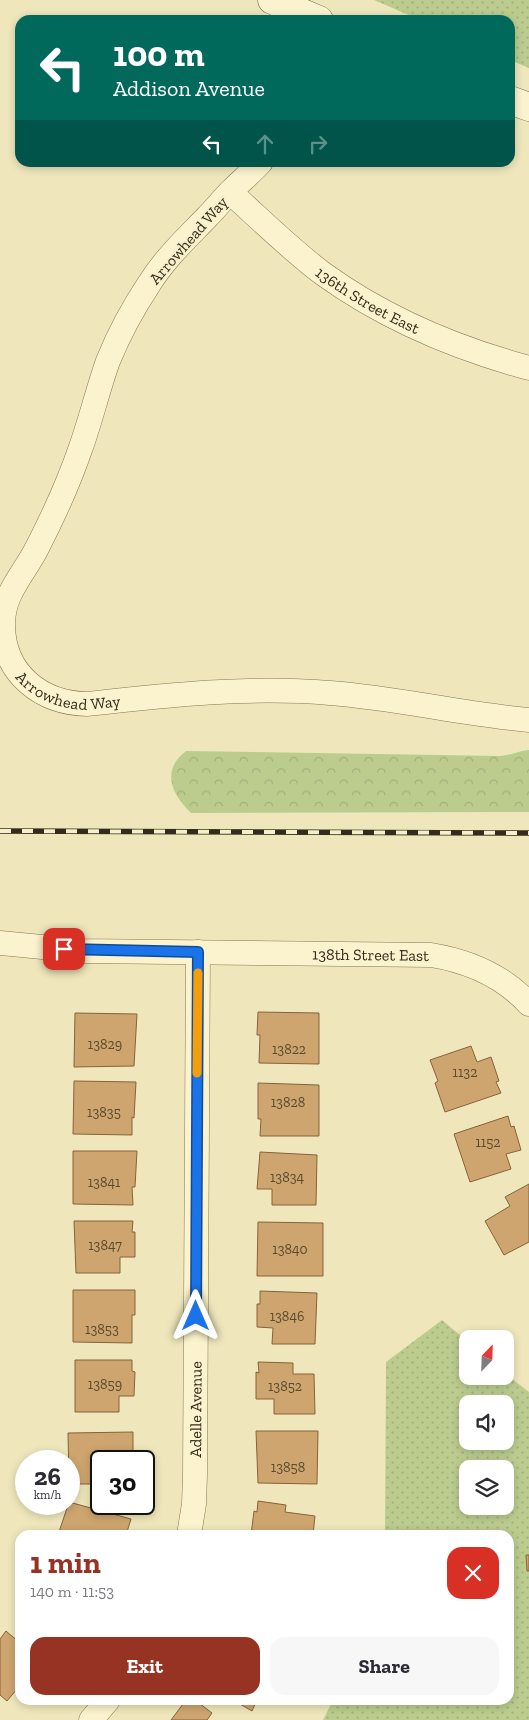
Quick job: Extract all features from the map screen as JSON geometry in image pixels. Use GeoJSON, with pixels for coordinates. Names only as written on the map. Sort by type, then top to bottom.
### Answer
{"type":"FeatureCollection","features":[{"type":"Feature","properties":{"kind":"street"},"geometry":{"type":"LineString","coordinates":[[272,0],[307,15]]}},
{"type":"Feature","properties":{"kind":"street"},"geometry":{"type":"LineString","coordinates":[[515,102],[529,107]]}},
{"type":"Feature","properties":{"kind":"street","name":"Arrowhead Way"},"geometry":{"type":"LineString","coordinates":[[257,167],[230,192],[168,259],[150,282],[120,334],[108,361],[81,449],[67,486],[33,556],[12,586],[7,598],[4,611],[4,637],[12,662],[27,682],[38,690],[49,697],[74,704],[191,693],[283,690],[330,692],[376,697],[529,720]]}},
{"type":"Feature","properties":{"kind":"street","name":"136th Street East"},"geometry":{"type":"LineString","coordinates":[[230,192],[291,248],[354,295],[424,332],[460,347],[529,368]]}},
{"type":"Feature","properties":{"kind":"street","name":"138th Street East"},"geometry":{"type":"LineString","coordinates":[[0,943],[84,951],[431,954],[452,958],[490,974],[508,985],[529,1004]]}},
{"type":"Feature","properties":{"kind":"street","name":"Adelle Avenue"},"geometry":{"type":"LineString","coordinates":[[190,1530],[194,1504],[195,1475],[198,952]]}},
{"type":"Feature","properties":{"kind":"street"},"geometry":{"type":"LineString","coordinates":[[91,1720],[104,1705]]}},
{"type":"Feature","properties":{"kind":"green space"},"geometry":{"type":"Polygon","coordinates":[[[374,0],[529,0],[529,68],[515,62],[515,15],[408,15],[374,0]]]}},
{"type":"Feature","properties":{"kind":"green space"},"geometry":{"type":"Polygon","coordinates":[[[529,750],[529,812],[191,813],[178,798],[174,790],[171,774],[178,758],[186,751],[500,756],[529,750]]]}},
{"type":"Feature","properties":{"kind":"green space"},"geometry":{"type":"Polygon","coordinates":[[[442,1320],[459,1334],[459,1385],[514,1385],[514,1380],[529,1392],[529,1720],[323,1720],[330,1705],[514,1705],[514,1530],[385,1530],[386,1362],[442,1320]]]}},
{"type":"Feature","properties":{"kind":"building"},"geometry":{"type":"Polygon","coordinates":[[[258,1012],[319,1013],[319,1064],[259,1063],[260,1035],[257,1035],[258,1012]]]}},
{"type":"Feature","properties":{"kind":"building"},"geometry":{"type":"Polygon","coordinates":[[[75,1013],[137,1014],[134,1066],[74,1067],[75,1013]]]}},
{"type":"Feature","properties":{"kind":"building"},"geometry":{"type":"Polygon","coordinates":[[[471,1046],[477,1062],[491,1057],[499,1081],[496,1082],[501,1093],[445,1112],[435,1083],[438,1081],[430,1060],[471,1046]]]}},
{"type":"Feature","properties":{"kind":"building"},"geometry":{"type":"Polygon","coordinates":[[[74,1081],[136,1082],[132,1135],[73,1134],[74,1081]]]}},
{"type":"Feature","properties":{"kind":"building"},"geometry":{"type":"Polygon","coordinates":[[[258,1083],[319,1085],[319,1136],[260,1136],[261,1119],[258,1119],[258,1083]]]}},
{"type":"Feature","properties":{"kind":"building"},"geometry":{"type":"Polygon","coordinates":[[[508,1116],[511,1127],[514,1126],[521,1150],[506,1154],[511,1169],[470,1182],[454,1134],[508,1116]]]}},
{"type":"Feature","properties":{"kind":"building"},"geometry":{"type":"Polygon","coordinates":[[[73,1151],[137,1151],[135,1187],[132,1187],[133,1205],[73,1204],[73,1151]]]}},
{"type":"Feature","properties":{"kind":"building"},"geometry":{"type":"Polygon","coordinates":[[[260,1152],[317,1155],[316,1205],[272,1205],[272,1189],[257,1189],[260,1152]]]}},
{"type":"Feature","properties":{"kind":"building"},"geometry":{"type":"Polygon","coordinates":[[[529,1184],[529,1242],[504,1255],[485,1221],[510,1206],[505,1197],[529,1184]]]}},
{"type":"Feature","properties":{"kind":"building"},"geometry":{"type":"Polygon","coordinates":[[[74,1221],[133,1221],[132,1232],[135,1232],[135,1257],[120,1257],[120,1273],[76,1273],[74,1221]]]}},
{"type":"Feature","properties":{"kind":"building"},"geometry":{"type":"Polygon","coordinates":[[[258,1222],[323,1223],[323,1276],[257,1276],[258,1222]]]}},
{"type":"Feature","properties":{"kind":"building"},"geometry":{"type":"Polygon","coordinates":[[[73,1290],[135,1290],[135,1315],[132,1315],[132,1343],[73,1342],[73,1290]]]}},
{"type":"Feature","properties":{"kind":"building"},"geometry":{"type":"Polygon","coordinates":[[[260,1291],[317,1293],[315,1344],[272,1344],[273,1328],[257,1327],[257,1304],[260,1304],[260,1291]]]}},
{"type":"Feature","properties":{"kind":"building"},"geometry":{"type":"Polygon","coordinates":[[[75,1360],[132,1360],[132,1371],[135,1372],[134,1396],[119,1396],[119,1412],[75,1412],[75,1360]]]}},
{"type":"Feature","properties":{"kind":"building"},"geometry":{"type":"Polygon","coordinates":[[[258,1362],[293,1363],[293,1374],[314,1374],[315,1414],[274,1414],[274,1399],[256,1399],[256,1372],[259,1373],[258,1362]]]}},
{"type":"Feature","properties":{"kind":"building"},"geometry":{"type":"Polygon","coordinates":[[[256,1431],[318,1431],[317,1484],[258,1483],[256,1431]]]}},
{"type":"Feature","properties":{"kind":"building"},"geometry":{"type":"Polygon","coordinates":[[[133,1432],[133,1450],[90,1450],[90,1484],[80,1484],[80,1450],[68,1450],[68,1433],[133,1432]]]}},
{"type":"Feature","properties":{"kind":"building"},"geometry":{"type":"Polygon","coordinates":[[[258,1501],[286,1505],[285,1512],[315,1516],[314,1530],[252,1530],[254,1511],[257,1512],[258,1501]]]}},
{"type":"Feature","properties":{"kind":"building"},"geometry":{"type":"Polygon","coordinates":[[[80,1505],[90,1508],[90,1515],[116,1515],[131,1519],[128,1530],[60,1530],[65,1515],[80,1515],[80,1505]]]}},
{"type":"Feature","properties":{"kind":"building"},"geometry":{"type":"Polygon","coordinates":[[[526,1555],[529,1555],[529,1571],[527,1571],[526,1555]]]}},
{"type":"Feature","properties":{"kind":"building"},"geometry":{"type":"Polygon","coordinates":[[[6,1631],[15,1639],[15,1691],[7,1701],[0,1695],[0,1639],[6,1631]]]}},
{"type":"Feature","properties":{"kind":"building"},"geometry":{"type":"Polygon","coordinates":[[[182,1705],[202,1705],[212,1713],[207,1720],[171,1720],[182,1705]]]}},
{"type":"Feature","properties":{"kind":"building"},"geometry":{"type":"Polygon","coordinates":[[[242,1705],[255,1705],[252,1711],[242,1705]]]}},
{"type":"Feature","properties":{"kind":"railway"},"geometry":{"type":"LineString","coordinates":[[0,831],[529,833]]}},
{"type":"Feature","properties":{"kind":"slow traffic"},"geometry":{"type":"LineString","coordinates":[[197,1073],[198,973]]}},
{"type":"Feature","properties":{"kind":"route"},"geometry":{"type":"LineString","coordinates":[[64,949],[123,952],[198,952],[196,1316]]}}]}
